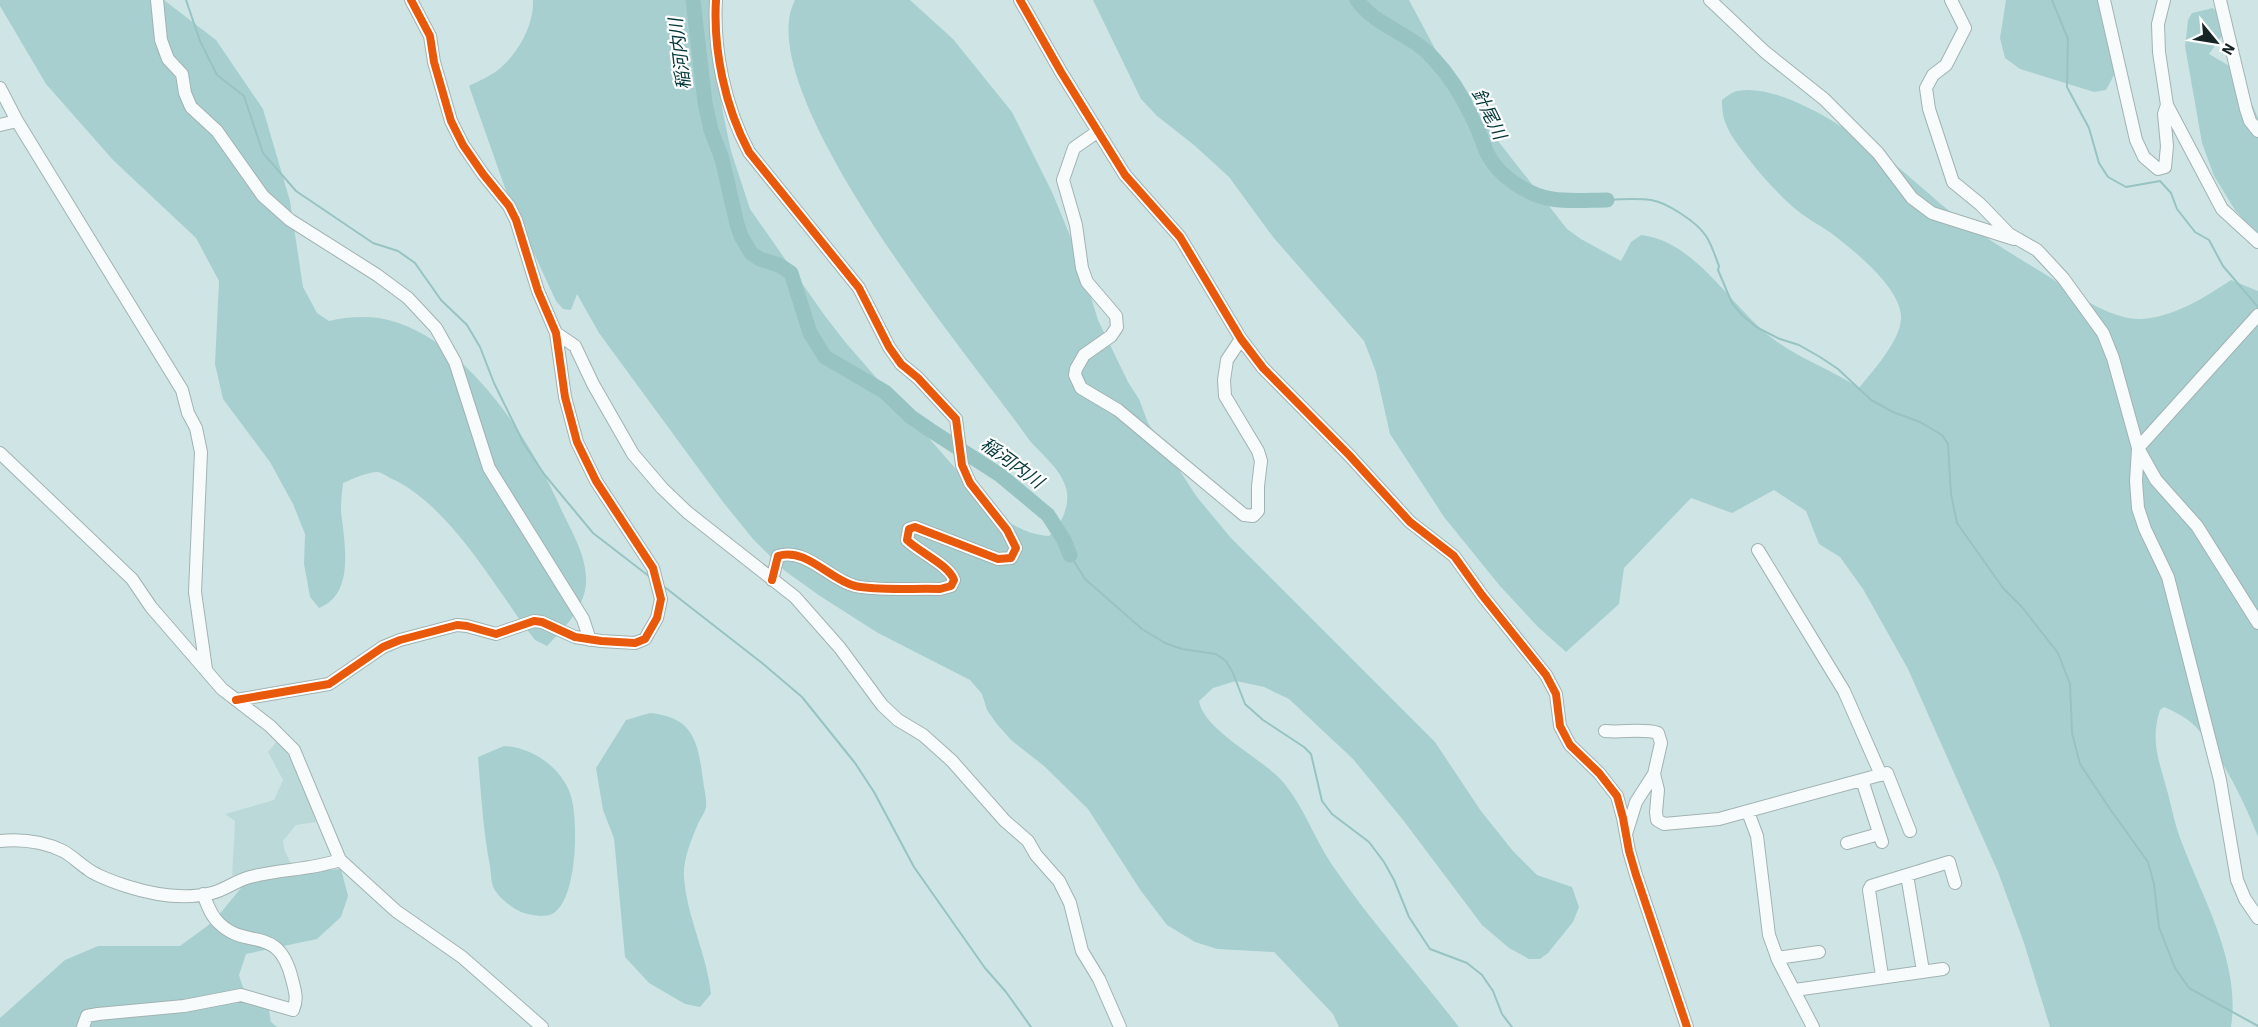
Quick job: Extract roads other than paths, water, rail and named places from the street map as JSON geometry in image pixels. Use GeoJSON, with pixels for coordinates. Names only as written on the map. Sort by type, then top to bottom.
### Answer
{"type":"FeatureCollection","features":[{"type":"Feature","properties":{"kind":"street"},"geometry":{"type":"LineString","coordinates":[[157,0],[161,40],[168,59],[183,74],[185,93],[191,106],[217,131],[263,196],[290,220],[377,275],[408,298],[429,318],[445,342],[466,392],[489,468],[583,619],[590,640]]}},
{"type":"Feature","properties":{"kind":"street"},"geometry":{"type":"LineString","coordinates":[[236,700],[329,684],[383,647],[400,640],[457,625],[496,634],[534,621],[542,622],[569,635],[590,640],[635,643],[645,639],[657,618],[661,599],[653,568],[596,482],[577,442],[565,397],[556,333],[538,291],[516,220],[509,206],[463,145],[451,121],[434,62],[430,36],[411,0]]}},
{"type":"Feature","properties":{"kind":"street"},"geometry":{"type":"LineString","coordinates":[[716,0],[715,24],[719,59],[732,111],[749,152],[859,288],[901,364],[918,378],[956,419],[962,465],[970,483],[1014,541],[1016,548],[1011,558],[998,559],[915,526],[909,529],[907,540],[952,573],[954,580],[951,586],[940,589],[853,586],[800,557],[786,554],[778,556],[772,580]]}},
{"type":"Feature","properties":{"kind":"street"},"geometry":{"type":"LineString","coordinates":[[1020,0],[1097,132],[1125,175],[1180,237],[1241,339],[1263,368],[1349,455],[1410,522],[1454,556],[1546,675],[1556,694],[1560,726],[1570,745],[1599,773],[1617,796],[1651,923],[1687,1027]]}},
{"type":"Feature","properties":{"kind":"street"},"geometry":{"type":"LineString","coordinates":[[1710,0],[1765,52],[1824,99],[1878,153],[1912,198],[1932,213],[2020,241]]}},
{"type":"Feature","properties":{"kind":"street"},"geometry":{"type":"LineString","coordinates":[[1951,0],[1965,28],[1946,64],[1933,75],[1926,88],[1929,109],[1953,182],[1987,210],[2009,234],[2037,250],[2063,278],[2103,333],[2113,358],[2138,448],[2156,480],[2197,526],[2258,623]]}},
{"type":"Feature","properties":{"kind":"street"},"geometry":{"type":"LineString","coordinates":[[2104,0],[2136,140],[2144,157],[2158,170],[2165,167],[2167,146],[2164,114],[2167,105]]}},
{"type":"Feature","properties":{"kind":"street"},"geometry":{"type":"LineString","coordinates":[[2164,0],[2158,24],[2159,52],[2167,105],[2222,209],[2258,242]]}},
{"type":"Feature","properties":{"kind":"street"},"geometry":{"type":"LineString","coordinates":[[2220,0],[2246,109],[2250,121],[2258,131]]}},
{"type":"Feature","properties":{"kind":"street"},"geometry":{"type":"LineString","coordinates":[[0,88],[17,121],[182,390],[188,413],[196,428],[201,452],[195,592],[206,670]]}},
{"type":"Feature","properties":{"kind":"street"},"geometry":{"type":"LineString","coordinates":[[0,125],[17,121]]}},
{"type":"Feature","properties":{"kind":"street"},"geometry":{"type":"LineString","coordinates":[[1097,132],[1074,148],[1062,180],[1076,225],[1082,268],[1087,282],[1116,316],[1117,327],[1112,336],[1084,355],[1076,369],[1077,382],[1080,388],[1118,410],[1244,515],[1253,516],[1258,511],[1261,461],[1258,451],[1225,396],[1224,380],[1227,360],[1241,339]]}},
{"type":"Feature","properties":{"kind":"street"},"geometry":{"type":"LineString","coordinates":[[2258,315],[2138,448],[2136,481],[2138,508],[2145,529],[2168,577],[2220,780],[2237,880],[2258,918]]}},
{"type":"Feature","properties":{"kind":"street"},"geometry":{"type":"LineString","coordinates":[[556,333],[575,346],[593,384],[633,454],[662,488],[687,512],[795,597],[840,648],[882,705],[898,720],[923,735],[952,761],[1005,821],[1028,841],[1036,855],[1059,881],[1070,903],[1082,951],[1099,980],[1120,1027]]}},
{"type":"Feature","properties":{"kind":"street"},"geometry":{"type":"LineString","coordinates":[[0,453],[132,579],[151,607],[206,670],[236,700],[270,726],[294,750],[340,860],[396,911],[462,957],[542,1027]]}},
{"type":"Feature","properties":{"kind":"street"},"geometry":{"type":"LineString","coordinates":[[1758,550],[1844,691],[1881,775]]}},
{"type":"Feature","properties":{"kind":"street"},"geometry":{"type":"LineString","coordinates":[[1605,731],[1622,733],[1650,730],[1658,733],[1661,743],[1654,774],[1636,802],[1626,835]]}},
{"type":"Feature","properties":{"kind":"street"},"geometry":{"type":"LineString","coordinates":[[1654,774],[1658,790],[1657,820],[1664,824],[1719,819],[1887,773],[1910,831]]}},
{"type":"Feature","properties":{"kind":"street"},"geometry":{"type":"LineString","coordinates":[[1847,843],[1880,838],[1862,780]]}},
{"type":"Feature","properties":{"kind":"street"},"geometry":{"type":"LineString","coordinates":[[1748,812],[1756,836],[1769,935],[1777,958],[1813,1027]]}},
{"type":"Feature","properties":{"kind":"street"},"geometry":{"type":"LineString","coordinates":[[0,841],[18,840],[43,843],[65,852],[91,872],[125,886],[160,896],[213,893],[248,877],[300,867],[319,867],[340,860]]}},
{"type":"Feature","properties":{"kind":"street"},"geometry":{"type":"LineString","coordinates":[[1882,976],[1869,890],[1871,886],[1949,862],[1955,884]]}},
{"type":"Feature","properties":{"kind":"street"},"geometry":{"type":"LineString","coordinates":[[1907,875],[1923,971]]}},
{"type":"Feature","properties":{"kind":"street"},"geometry":{"type":"LineString","coordinates":[[83,1027],[87,1017],[98,1014],[184,1006],[241,995],[293,1010],[297,1000],[289,966],[279,949],[219,924],[203,894]]}},
{"type":"Feature","properties":{"kind":"street"},"geometry":{"type":"LineString","coordinates":[[1777,958],[1819,952]]}},
{"type":"Feature","properties":{"kind":"street"},"geometry":{"type":"LineString","coordinates":[[1795,990],[1943,969]]}},
{"type":"Feature","properties":{"kind":"waterway"},"geometry":{"type":"LineString","coordinates":[[186,0],[200,41],[217,75],[244,96],[263,153],[296,191],[373,243],[398,251],[415,263],[441,300],[467,325],[480,347],[494,383],[524,444],[544,474],[593,533],[650,577]]}},
{"type":"Feature","properties":{"kind":"waterway","name":"稲河内川"},"geometry":{"type":"LineString","coordinates":[[693,0],[705,103],[711,130],[722,159],[737,224],[751,253],[791,273],[810,333],[825,357],[885,392],[911,417],[1000,475],[1048,515],[1064,540],[1070,555]]}},
{"type":"Feature","properties":{"kind":"waterway","name":"針尾川"},"geometry":{"type":"LineString","coordinates":[[1357,0],[1374,17],[1415,42],[1439,65],[1465,103],[1487,153],[1506,177],[1523,189],[1542,197],[1566,200],[1607,200]]}},
{"type":"Feature","properties":{"kind":"waterway"},"geometry":{"type":"LineString","coordinates":[[2052,0],[2068,39],[2067,87],[2089,128],[2099,163],[2108,177],[2126,187],[2160,181],[2171,193],[2177,209],[2195,232],[2209,240],[2223,266],[2258,307]]}},
{"type":"Feature","properties":{"kind":"waterway"},"geometry":{"type":"LineString","coordinates":[[1607,200],[1651,200],[1665,204],[1689,219],[1708,239],[1732,303],[1743,316],[1758,328],[1799,345],[1820,357],[1838,369],[1871,400],[1893,412],[1920,422],[1942,435],[1948,444],[1951,494],[1957,523],[2003,588],[2022,607],[2058,653],[2070,684],[2072,733],[2080,764],[2148,862],[2154,884],[2159,927],[2175,968],[2189,988],[2258,1026]]}},
{"type":"Feature","properties":{"kind":"waterway"},"geometry":{"type":"LineString","coordinates":[[1070,555],[1085,579],[1142,629],[1165,643],[1182,649],[1216,654],[1226,661],[1245,704],[1263,720],[1311,754],[1322,801],[1332,814],[1369,842],[1384,862],[1409,917],[1430,949],[1467,963],[1482,975],[1493,991],[1502,1014],[1512,1027]]}},
{"type":"Feature","properties":{"kind":"waterway"},"geometry":{"type":"LineString","coordinates":[[662,585],[802,697],[855,763],[874,792],[914,867],[985,968],[1006,992],[1031,1027]]}}]}
